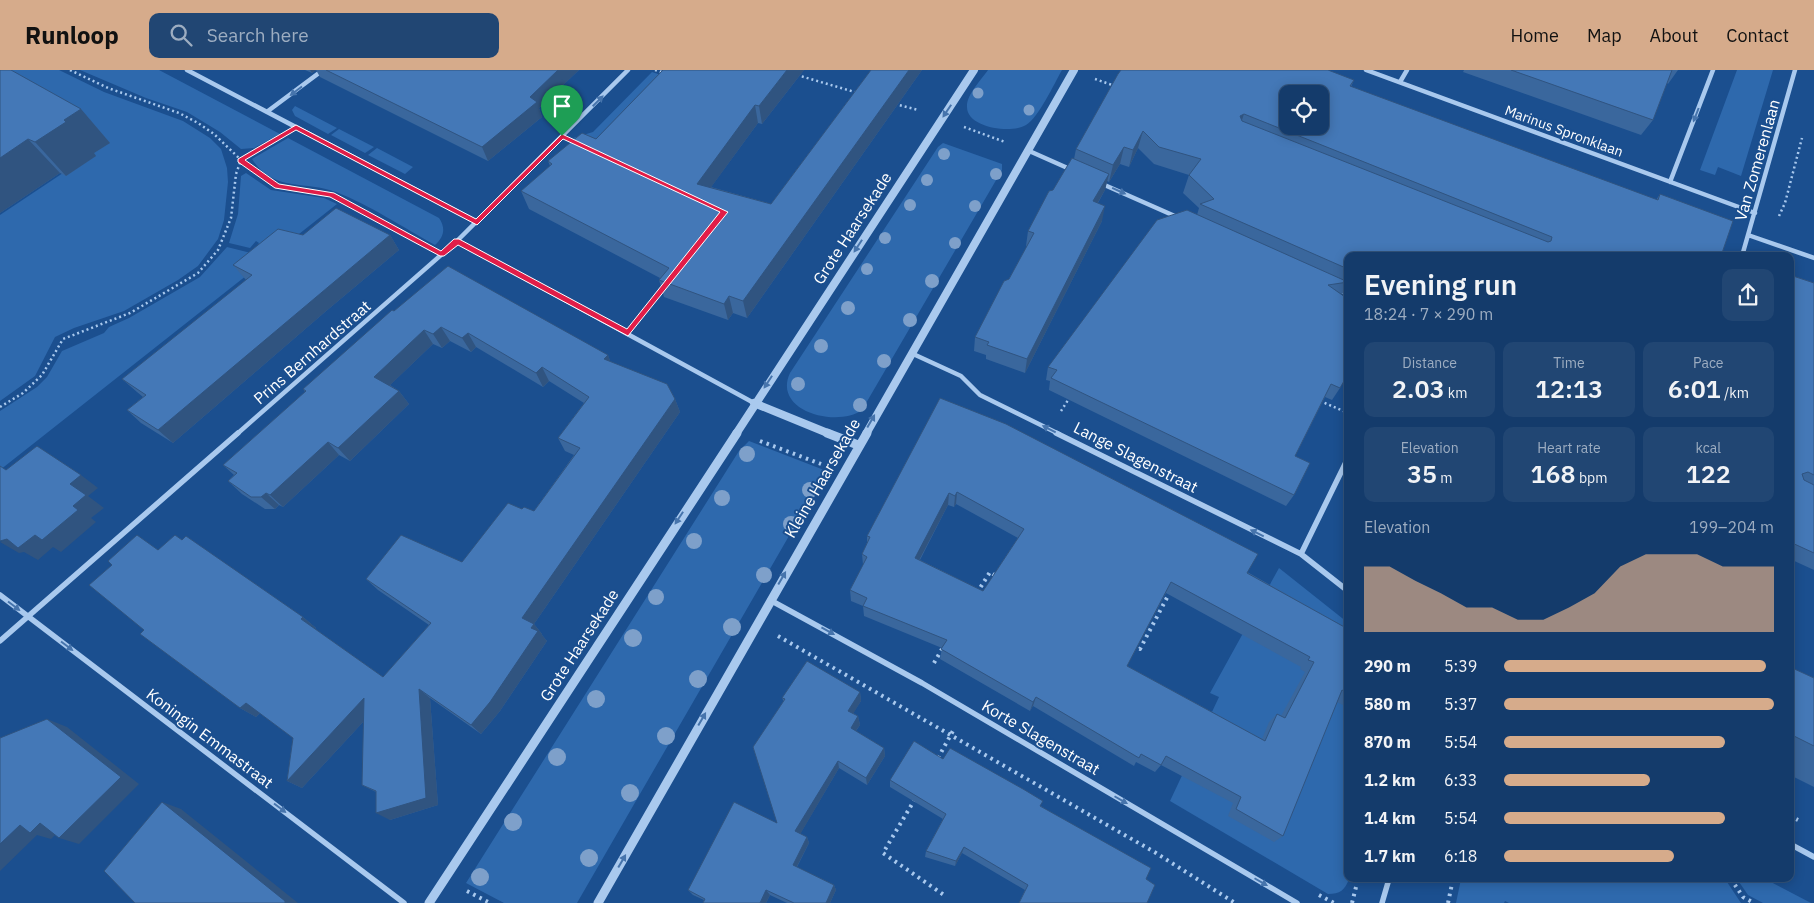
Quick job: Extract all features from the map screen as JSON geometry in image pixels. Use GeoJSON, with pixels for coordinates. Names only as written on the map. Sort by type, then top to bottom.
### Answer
{"type":"FeatureCollection","features":[{"type":"Feature","properties":{"kind":"street"},"geometry":{"type":"LineString","coordinates":[[187,70],[477,222]]}},
{"type":"Feature","properties":{"kind":"street"},"geometry":{"type":"LineString","coordinates":[[268,111],[323,70]]}},
{"type":"Feature","properties":{"kind":"street","name":"Prins Bernhardstraat"},"geometry":{"type":"LineString","coordinates":[[0,641],[442,255],[628,70]]}},
{"type":"Feature","properties":{"kind":"street","name":"Grote Haarsekade"},"geometry":{"type":"LineString","coordinates":[[429,903],[754,403],[974,70]]}},
{"type":"Feature","properties":{"kind":"street","name":"Kleine Haarsekade"},"geometry":{"type":"LineString","coordinates":[[598,903],[910,353],[1074,70]]}},
{"type":"Feature","properties":{"kind":"street","name":"Marinus Spronklaan"},"geometry":{"type":"LineString","coordinates":[[1366,70],[1755,212]]}},
{"type":"Feature","properties":{"kind":"street"},"geometry":{"type":"LineString","coordinates":[[1400,82],[1407,70]]}},
{"type":"Feature","properties":{"kind":"street"},"geometry":{"type":"LineString","coordinates":[[1670,182],[1713,70]]}},
{"type":"Feature","properties":{"kind":"street","name":"Van Zomerenlaan"},"geometry":{"type":"LineString","coordinates":[[1743,252],[1795,70]]}},
{"type":"Feature","properties":{"kind":"street"},"geometry":{"type":"LineString","coordinates":[[1027,150],[1076,172]]}},
{"type":"Feature","properties":{"kind":"street"},"geometry":{"type":"LineString","coordinates":[[1094,180],[1184,220]]}},
{"type":"Feature","properties":{"kind":"street"},"geometry":{"type":"LineString","coordinates":[[1748,235],[1814,258]]}},
{"type":"Feature","properties":{"kind":"street"},"geometry":{"type":"LineString","coordinates":[[457,241],[754,403],[858,445]]}},
{"type":"Feature","properties":{"kind":"street"},"geometry":{"type":"LineString","coordinates":[[1329,286],[1344,292]]}},
{"type":"Feature","properties":{"kind":"street","name":"Lange Slagenstraat"},"geometry":{"type":"LineString","coordinates":[[910,353],[961,376],[980,394],[1301,554],[1344,588]]}},
{"type":"Feature","properties":{"kind":"street"},"geometry":{"type":"LineString","coordinates":[[1301,554],[1344,466]]}},
{"type":"Feature","properties":{"kind":"street","name":"Koningin Emmastraat"},"geometry":{"type":"LineString","coordinates":[[0,595],[404,903]]}},
{"type":"Feature","properties":{"kind":"street","name":"Korte Slagenstraat"},"geometry":{"type":"LineString","coordinates":[[770,600],[922,683],[1297,903]]}},
{"type":"Feature","properties":{"kind":"street"},"geometry":{"type":"LineString","coordinates":[[1794,846],[1814,857]]}},
{"type":"Feature","properties":{"kind":"street"},"geometry":{"type":"LineString","coordinates":[[1382,903],[1388,882]]}},
{"type":"Feature","properties":{"kind":"path"},"geometry":{"type":"LineString","coordinates":[[70,70],[108,88],[192,119],[214,134],[241,160],[277,186],[331,195],[442,255]]}},
{"type":"Feature","properties":{"kind":"path"},"geometry":{"type":"LineString","coordinates":[[655,70],[670,75]]}},
{"type":"Feature","properties":{"kind":"path"},"geometry":{"type":"LineString","coordinates":[[790,73],[865,95]]}},
{"type":"Feature","properties":{"kind":"path"},"geometry":{"type":"LineString","coordinates":[[1095,78],[1120,88]]}},
{"type":"Feature","properties":{"kind":"path"},"geometry":{"type":"LineString","coordinates":[[893,103],[1027,150]]}},
{"type":"Feature","properties":{"kind":"path"},"geometry":{"type":"LineString","coordinates":[[0,407],[23,393],[42,375],[63,339],[130,313],[198,273],[218,250],[231,218],[236,174],[241,160],[296,127]]}},
{"type":"Feature","properties":{"kind":"path"},"geometry":{"type":"LineString","coordinates":[[628,333],[670,280]]}},
{"type":"Feature","properties":{"kind":"path"},"geometry":{"type":"LineString","coordinates":[[1060,411],[1072,395]]}},
{"type":"Feature","properties":{"kind":"path"},"geometry":{"type":"LineString","coordinates":[[1313,398],[1344,411]]}},
{"type":"Feature","properties":{"kind":"path"},"geometry":{"type":"LineString","coordinates":[[736,432],[842,472]]}},
{"type":"Feature","properties":{"kind":"path"},"geometry":{"type":"LineString","coordinates":[[974,597],[990,572],[1004,580]]}},
{"type":"Feature","properties":{"kind":"path"},"geometry":{"type":"LineString","coordinates":[[1131,645],[1140,649],[1175,581]]}},
{"type":"Feature","properties":{"kind":"path"},"geometry":{"type":"LineString","coordinates":[[774,634],[1156,854],[1235,903]]}},
{"type":"Feature","properties":{"kind":"path"},"geometry":{"type":"LineString","coordinates":[[922,683],[944,646]]}},
{"type":"Feature","properties":{"kind":"path"},"geometry":{"type":"LineString","coordinates":[[936,760],[966,709]]}},
{"type":"Feature","properties":{"kind":"path"},"geometry":{"type":"LineString","coordinates":[[917,794],[883,853],[944,896]]}},
{"type":"Feature","properties":{"kind":"path"},"geometry":{"type":"LineString","coordinates":[[1352,903],[1357,882]]}},
{"type":"Feature","properties":{"kind":"path"},"geometry":{"type":"LineString","coordinates":[[1448,903],[1452,882]]}},
{"type":"Feature","properties":{"kind":"path"},"geometry":{"type":"LineString","coordinates":[[1733,882],[1743,897],[1754,903]]}},
{"type":"Feature","properties":{"kind":"shaded area"},"geometry":{"type":"Polygon","coordinates":[[[0,70],[59,70],[104,92],[183,121],[210,138],[221,149],[227,168],[228,182],[224,220],[218,239],[198,266],[178,280],[124,311],[74,328],[55,337],[35,376],[0,401],[0,215],[102,147],[0,70]]]}},
{"type":"Feature","properties":{"kind":"shaded area"},"geometry":{"type":"Polygon","coordinates":[[[80,70],[159,70],[280,134],[254,148],[241,149],[220,132],[187,112],[146,98],[80,70]]]}},
{"type":"Feature","properties":{"kind":"shaded area"},"geometry":{"type":"Polygon","coordinates":[[[988,70],[1062,70],[1041,108],[1031,121],[1019,128],[1001,129],[974,120],[969,114],[967,107],[969,97],[988,70]]]}},
{"type":"Feature","properties":{"kind":"shaded area"},"geometry":{"type":"Polygon","coordinates":[[[1737,70],[1773,70],[1741,176],[1718,167],[1715,175],[1700,170],[1737,70]]]}},
{"type":"Feature","properties":{"kind":"shaded area"},"geometry":{"type":"Polygon","coordinates":[[[652,72],[664,76],[599,143],[590,144],[573,138],[593,132],[652,72]]]}},
{"type":"Feature","properties":{"kind":"shaded area"},"geometry":{"type":"Polygon","coordinates":[[[295,106],[337,128],[328,134],[295,116],[292,110],[295,106]]]}},
{"type":"Feature","properties":{"kind":"shaded area"},"geometry":{"type":"Polygon","coordinates":[[[339,129],[374,147],[365,153],[331,135],[339,129]]]}},
{"type":"Feature","properties":{"kind":"shaded area"},"geometry":{"type":"Polygon","coordinates":[[[288,138],[439,218],[443,229],[440,239],[435,245],[373,210],[336,192],[291,184],[270,177],[252,159],[288,138]]]}},
{"type":"Feature","properties":{"kind":"shaded area"},"geometry":{"type":"Polygon","coordinates":[[[943,143],[1002,164],[1002,170],[862,410],[851,415],[838,417],[823,416],[798,406],[790,397],[787,386],[790,373],[938,147],[943,143]]]}},
{"type":"Feature","properties":{"kind":"shaded area"},"geometry":{"type":"Polygon","coordinates":[[[377,148],[413,167],[405,174],[368,155],[377,148]]]}},
{"type":"Feature","properties":{"kind":"shaded area"},"geometry":{"type":"Polygon","coordinates":[[[246,173],[271,190],[324,198],[337,204],[0,470],[0,411],[37,387],[47,377],[62,351],[104,333],[109,327],[129,318],[200,277],[227,247],[251,253],[259,243],[256,241],[250,248],[229,243],[238,214],[241,176],[246,173]]]}},
{"type":"Feature","properties":{"kind":"shaded area"},"geometry":{"type":"Polygon","coordinates":[[[749,441],[824,470],[823,477],[577,903],[504,903],[466,883],[739,451],[749,441]]]}},
{"type":"Feature","properties":{"kind":"shaded area"},"geometry":{"type":"Polygon","coordinates":[[[1279,568],[1344,620],[1344,882],[1348,882],[1344,889],[1328,894],[1170,801],[1219,697],[1210,693],[1279,568]]]}},
{"type":"Feature","properties":{"kind":"shaded area"},"geometry":{"type":"Polygon","coordinates":[[[1460,882],[1727,882],[1741,903],[1509,903],[1505,901],[1504,903],[1456,903],[1460,882]]]}},
{"type":"Feature","properties":{"kind":"shaded area"},"geometry":{"type":"Polygon","coordinates":[[[1739,882],[1771,882],[1811,903],[1763,903],[1748,895],[1739,882]]]}},
{"type":"Feature","properties":{"kind":"building"},"geometry":{"type":"Polygon","coordinates":[[[0,70],[11,70],[81,109],[64,120],[66,122],[35,142],[28,139],[0,158],[0,70]]]}},
{"type":"Feature","properties":{"kind":"building"},"geometry":{"type":"Polygon","coordinates":[[[326,70],[558,70],[530,97],[537,102],[482,147],[326,70]]]}},
{"type":"Feature","properties":{"kind":"building"},"geometry":{"type":"Polygon","coordinates":[[[663,70],[787,70],[759,106],[755,105],[697,184],[771,204],[871,70],[909,70],[743,301],[729,296],[724,304],[659,280],[669,268],[521,191],[552,164],[548,161],[582,133],[596,139],[663,70]]]}},
{"type":"Feature","properties":{"kind":"building"},"geometry":{"type":"Polygon","coordinates":[[[1121,70],[1328,70],[1354,80],[1350,86],[1658,200],[1660,194],[1733,221],[1722,252],[1344,252],[1344,267],[1200,204],[1214,199],[1189,175],[1201,159],[1159,147],[1143,131],[1133,150],[1124,147],[1113,165],[1076,149],[1121,70]],[[1279,85],[1279,128],[1244,114],[1240,116],[1242,121],[1548,242],[1551,241],[1552,237],[1297,135],[1329,135],[1329,85],[1279,85]]]}},
{"type":"Feature","properties":{"kind":"building"},"geometry":{"type":"Polygon","coordinates":[[[1511,70],[1672,70],[1653,120],[1511,70]]]}},
{"type":"Feature","properties":{"kind":"building"},"geometry":{"type":"Polygon","coordinates":[[[1072,158],[1109,174],[1093,201],[1105,206],[1027,359],[987,345],[989,342],[975,337],[1004,281],[1009,279],[1034,233],[1028,231],[1049,191],[1053,190],[1072,158]]]}},
{"type":"Feature","properties":{"kind":"building"},"geometry":{"type":"Polygon","coordinates":[[[336,208],[390,235],[158,430],[127,410],[146,395],[122,379],[252,275],[233,265],[278,229],[303,235],[336,208]]]}},
{"type":"Feature","properties":{"kind":"building"},"geometry":{"type":"Polygon","coordinates":[[[1187,210],[1344,280],[1344,283],[1328,285],[1344,296],[1344,381],[1340,388],[1331,384],[1295,456],[1310,463],[1294,495],[1051,378],[1057,370],[1048,367],[1157,220],[1187,210]]]}},
{"type":"Feature","properties":{"kind":"building"},"geometry":{"type":"Polygon","coordinates":[[[448,266],[608,355],[604,359],[667,384],[675,399],[522,618],[534,624],[531,628],[538,631],[490,702],[471,725],[419,689],[426,798],[376,813],[376,791],[362,785],[364,698],[287,781],[293,738],[246,703],[240,708],[140,634],[144,630],[89,585],[112,565],[108,561],[137,535],[158,550],[175,535],[182,540],[186,536],[303,617],[301,619],[383,677],[431,623],[366,579],[401,535],[462,562],[508,503],[522,509],[524,507],[534,511],[580,448],[558,438],[589,397],[542,367],[536,373],[468,333],[462,338],[441,327],[433,334],[424,330],[374,377],[399,391],[338,448],[328,442],[270,495],[266,493],[261,497],[251,497],[228,481],[237,473],[223,465],[306,391],[303,389],[392,310],[394,311],[448,266]]]}},
{"type":"Feature","properties":{"kind":"building"},"geometry":{"type":"Polygon","coordinates":[[[1794,276],[1814,283],[1814,475],[1808,472],[1802,474],[1804,480],[1814,485],[1814,553],[1794,544],[1794,276]]]}},
{"type":"Feature","properties":{"kind":"building"},"geometry":{"type":"Polygon","coordinates":[[[940,398],[1006,424],[1258,554],[1247,573],[1344,627],[1344,691],[1342,690],[1283,836],[1236,809],[1241,797],[1166,756],[1161,765],[1141,754],[1139,758],[1036,697],[1033,702],[941,649],[947,640],[863,606],[867,598],[850,590],[867,557],[862,554],[870,537],[867,536],[940,398]],[[957,492],[955,496],[949,493],[915,558],[983,591],[1024,529],[957,492]],[[1171,582],[1127,666],[1265,741],[1277,714],[1285,718],[1314,662],[1308,660],[1310,657],[1171,582]]]}},
{"type":"Feature","properties":{"kind":"building"},"geometry":{"type":"Polygon","coordinates":[[[37,446],[81,475],[70,484],[86,495],[73,506],[78,510],[42,540],[35,535],[18,548],[7,539],[0,541],[0,466],[6,470],[37,446]]]}},
{"type":"Feature","properties":{"kind":"building"},"geometry":{"type":"Polygon","coordinates":[[[807,661],[860,692],[848,711],[858,716],[851,728],[884,748],[866,778],[838,761],[795,831],[807,837],[793,865],[834,885],[826,903],[794,903],[766,890],[760,903],[703,903],[705,899],[688,890],[734,802],[777,823],[753,747],[785,699],[782,698],[807,661]]]}},
{"type":"Feature","properties":{"kind":"building"},"geometry":{"type":"Polygon","coordinates":[[[1794,669],[1814,678],[1814,746],[1794,736],[1794,669]]]}},
{"type":"Feature","properties":{"kind":"building"},"geometry":{"type":"Polygon","coordinates":[[[47,719],[121,777],[59,838],[40,823],[30,833],[20,825],[0,844],[0,738],[47,719]]]}},
{"type":"Feature","properties":{"kind":"building"},"geometry":{"type":"Polygon","coordinates":[[[914,741],[943,759],[950,748],[1043,801],[1040,806],[1151,868],[1146,879],[1155,885],[1147,903],[1019,903],[1028,885],[964,847],[956,861],[926,851],[946,814],[890,780],[914,741]]]}},
{"type":"Feature","properties":{"kind":"building"},"geometry":{"type":"Polygon","coordinates":[[[162,802],[285,901],[285,903],[135,903],[104,871],[162,802]]]}},
{"type":"Feature","properties":{"kind":"route"},"geometry":{"type":"LineString","coordinates":[[296,127],[477,222],[562,136],[725,212],[628,333],[457,241],[442,255],[331,195],[277,186],[241,160],[285,136],[296,127]]}}]}
